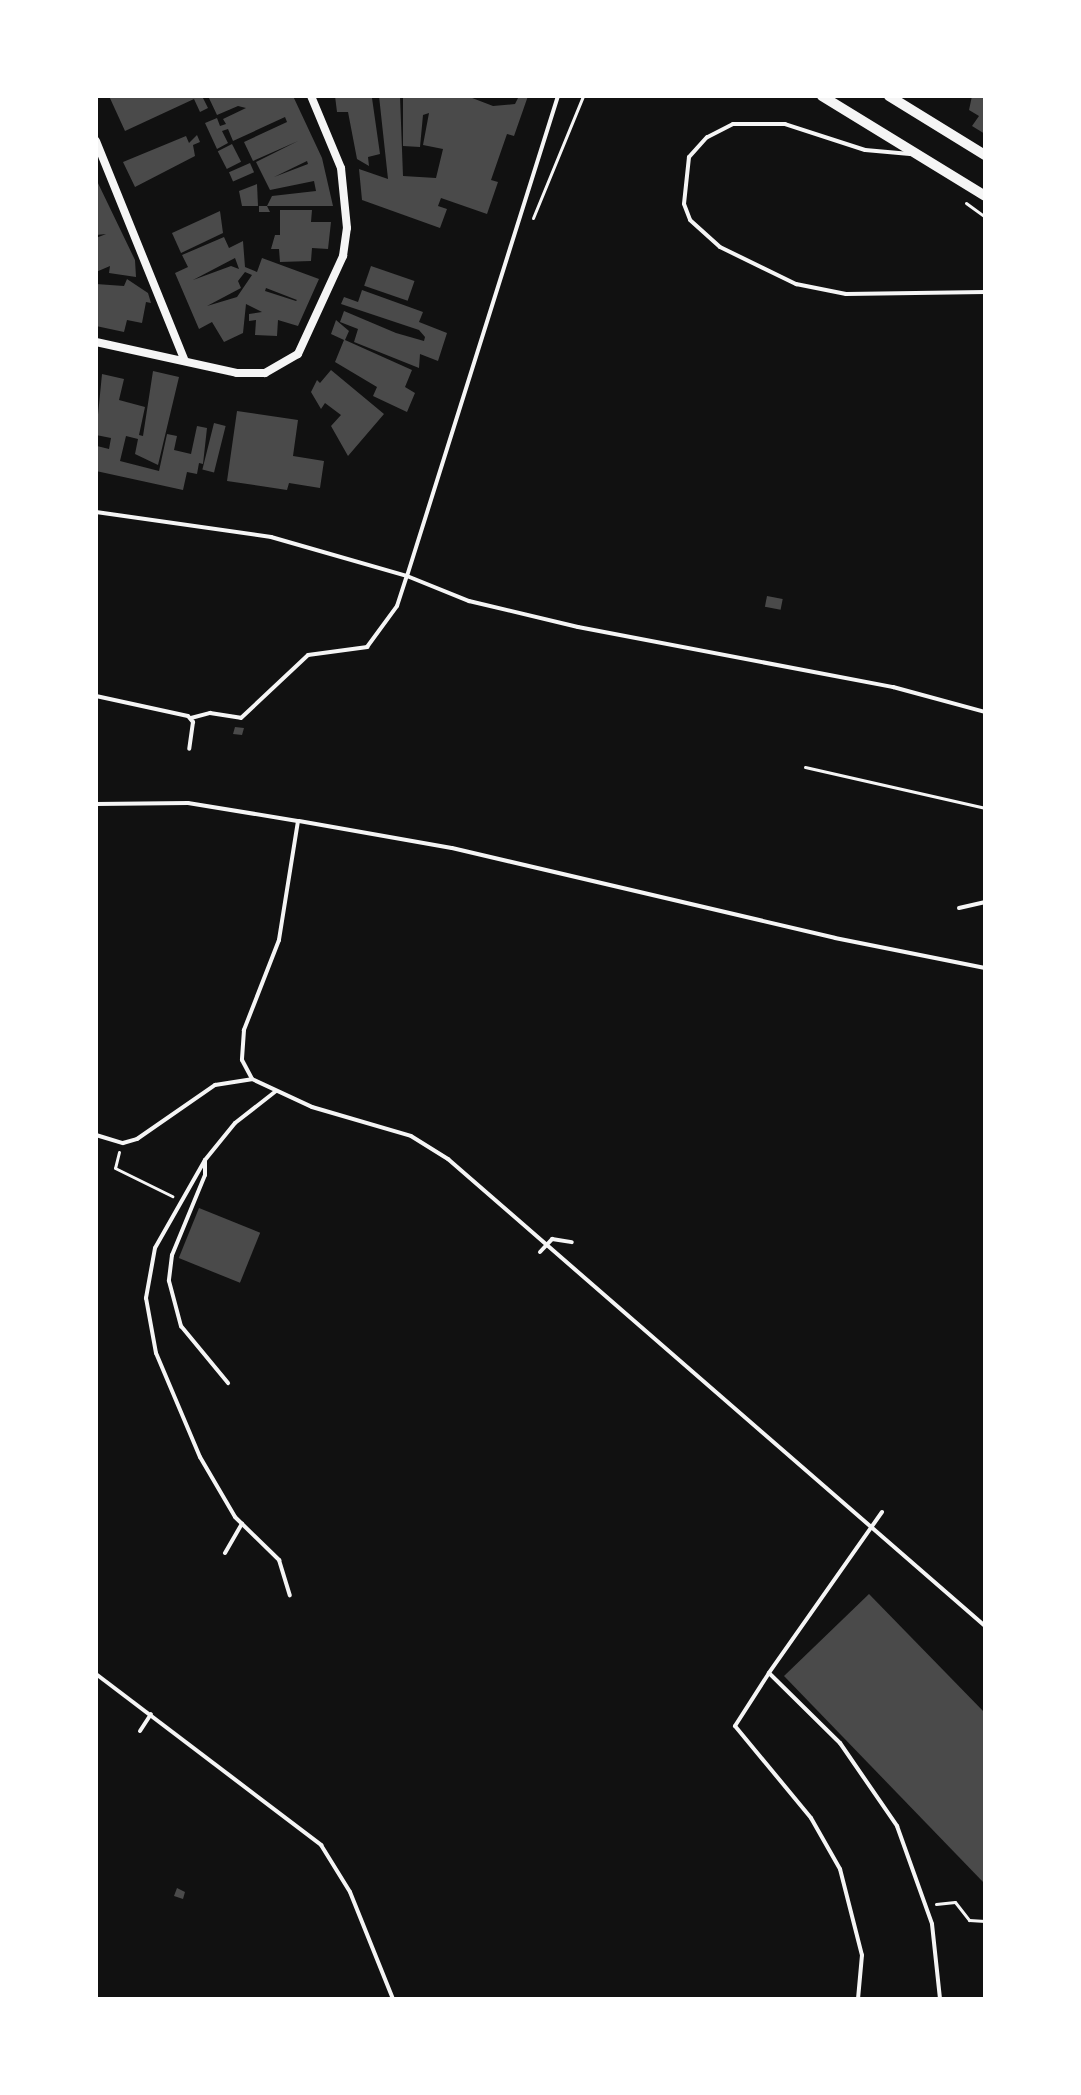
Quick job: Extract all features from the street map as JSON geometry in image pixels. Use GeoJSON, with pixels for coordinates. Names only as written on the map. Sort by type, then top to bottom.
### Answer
{"type":"FeatureCollection","features":[{"type":"Feature","properties":{"kind":"street"},"geometry":{"type":"LineString","coordinates":[[96,342],[237,373],[265,373],[298,354],[312,333],[343,256],[347,228],[341,168],[311,96]]}},
{"type":"Feature","properties":{"kind":"street"},"geometry":{"type":"LineString","coordinates":[[889,96],[985,155]]}},
{"type":"Feature","properties":{"kind":"street"},"geometry":{"type":"LineString","coordinates":[[827,97],[985,196]]}},
{"type":"Feature","properties":{"kind":"street"},"geometry":{"type":"LineString","coordinates":[[96,141],[185,361]]}},
{"type":"Feature","properties":{"kind":"lane"},"geometry":{"type":"LineString","coordinates":[[96,696],[191,718],[210,713],[241,718],[308,655],[367,647],[397,606],[558,96]]}},
{"type":"Feature","properties":{"kind":"lane"},"geometry":{"type":"LineString","coordinates":[[917,154],[865,150],[785,124],[733,124],[707,137],[689,157],[684,204],[690,220],[720,247],[796,284],[846,294],[985,292]]}},
{"type":"Feature","properties":{"kind":"lane"},"geometry":{"type":"LineString","coordinates":[[96,512],[284,540],[407,576],[469,601],[578,627],[893,687],[985,712]]}},
{"type":"Feature","properties":{"kind":"lane"},"geometry":{"type":"LineString","coordinates":[[189,749],[191,718]]}},
{"type":"Feature","properties":{"kind":"lane"},"geometry":{"type":"LineString","coordinates":[[96,804],[188,803],[452,848],[835,938],[985,968]]}},
{"type":"Feature","properties":{"kind":"lane"},"geometry":{"type":"LineString","coordinates":[[298,821],[279,940],[244,1030],[242,1060],[252,1079],[276,1091],[426,1143],[872,1525],[985,1626]]}},
{"type":"Feature","properties":{"kind":"lane"},"geometry":{"type":"LineString","coordinates":[[959,908],[985,902]]}},
{"type":"Feature","properties":{"kind":"lane"},"geometry":{"type":"LineString","coordinates":[[96,1135],[123,1143],[147,1134],[215,1085],[252,1079]]}},
{"type":"Feature","properties":{"kind":"lane"},"geometry":{"type":"LineString","coordinates":[[276,1091],[235,1123],[205,1160],[181,1201],[150,1262],[147,1322],[200,1457],[242,1524],[279,1560],[290,1595]]}},
{"type":"Feature","properties":{"kind":"lane"},"geometry":{"type":"LineString","coordinates":[[205,1160],[203,1184],[172,1255],[170,1289],[181,1326],[228,1383]]}},
{"type":"Feature","properties":{"kind":"lane"},"geometry":{"type":"LineString","coordinates":[[540,1252],[555,1238],[572,1242]]}},
{"type":"Feature","properties":{"kind":"lane"},"geometry":{"type":"LineString","coordinates":[[858,1999],[862,1955],[840,1869],[803,1807],[735,1726],[882,1512]]}},
{"type":"Feature","properties":{"kind":"lane"},"geometry":{"type":"LineString","coordinates":[[225,1553],[242,1524]]}},
{"type":"Feature","properties":{"kind":"lane"},"geometry":{"type":"LineString","coordinates":[[769,1673],[840,1743],[897,1826],[932,1924],[940,1999]]}},
{"type":"Feature","properties":{"kind":"lane"},"geometry":{"type":"LineString","coordinates":[[96,1674],[321,1845],[350,1892],[393,1999]]}},
{"type":"Feature","properties":{"kind":"lane"},"geometry":{"type":"LineString","coordinates":[[140,1731],[151,1714]]}},
{"type":"Feature","properties":{"kind":"path"},"geometry":{"type":"LineString","coordinates":[[532,221],[583,96]]}},
{"type":"Feature","properties":{"kind":"path"},"geometry":{"type":"LineString","coordinates":[[805,767],[985,808]]}},
{"type":"Feature","properties":{"kind":"path"},"geometry":{"type":"LineString","coordinates":[[123,1143],[116,1170],[181,1201]]}},
{"type":"Feature","properties":{"kind":"path"},"geometry":{"type":"LineString","coordinates":[[936,1904],[955,1902],[970,1921],[985,1921]]}},
{"type":"Feature","properties":{"kind":"building"},"geometry":{"type":"Polygon","coordinates":[[[109,96],[202,96],[208,108],[200,112],[194,99],[125,131],[109,96]]]}},
{"type":"Feature","properties":{"kind":"building"},"geometry":{"type":"Polygon","coordinates":[[[208,96],[293,96],[322,158],[333,206],[267,206],[272,196],[316,191],[314,181],[270,190],[256,162],[298,141],[253,161],[244,142],[287,122],[285,117],[233,141],[228,129],[222,131],[228,143],[217,149],[205,123],[217,118],[220,126],[226,124],[223,119],[246,108],[238,106],[217,115],[208,96]],[[307,161],[274,177],[308,164],[307,161]]]}},
{"type":"Feature","properties":{"kind":"building"},"geometry":{"type":"Polygon","coordinates":[[[335,96],[372,98],[380,154],[368,157],[369,166],[357,159],[348,112],[337,112],[335,96]]]}},
{"type":"Feature","properties":{"kind":"building"},"geometry":{"type":"Polygon","coordinates":[[[379,96],[400,96],[403,176],[436,178],[443,149],[423,145],[429,113],[423,115],[420,147],[403,146],[403,96],[467,96],[493,106],[515,104],[519,96],[528,96],[514,136],[507,134],[491,180],[498,182],[487,214],[441,198],[438,206],[447,209],[440,228],[362,200],[359,169],[388,179],[379,96]]]}},
{"type":"Feature","properties":{"kind":"building"},"geometry":{"type":"Polygon","coordinates":[[[972,96],[985,96],[985,134],[972,126],[979,116],[969,110],[972,96]]]}},
{"type":"Feature","properties":{"kind":"building"},"geometry":{"type":"Polygon","coordinates":[[[197,135],[200,142],[193,145],[195,156],[135,187],[123,162],[186,136],[189,143],[197,135]]]}},
{"type":"Feature","properties":{"kind":"building"},"geometry":{"type":"Polygon","coordinates":[[[232,144],[241,162],[227,169],[218,151],[232,144]]]}},
{"type":"Feature","properties":{"kind":"building"},"geometry":{"type":"Polygon","coordinates":[[[250,163],[254,172],[233,181],[229,172],[250,163]]]}},
{"type":"Feature","properties":{"kind":"building"},"geometry":{"type":"Polygon","coordinates":[[[96,179],[135,260],[136,277],[109,273],[110,266],[96,272],[96,238],[106,234],[96,235],[96,179]]]}},
{"type":"Feature","properties":{"kind":"building"},"geometry":{"type":"Polygon","coordinates":[[[257,184],[258,206],[242,206],[239,191],[257,184]]]}},
{"type":"Feature","properties":{"kind":"building"},"geometry":{"type":"Polygon","coordinates":[[[259,206],[267,206],[270,212],[259,212],[259,206]]]}},
{"type":"Feature","properties":{"kind":"building"},"geometry":{"type":"Polygon","coordinates":[[[280,210],[312,210],[311,222],[331,222],[328,249],[312,248],[311,261],[280,262],[279,249],[271,249],[275,235],[280,235],[280,210]]]}},
{"type":"Feature","properties":{"kind":"building"},"geometry":{"type":"Polygon","coordinates":[[[220,211],[223,233],[181,253],[172,233],[220,211]]]}},
{"type":"Feature","properties":{"kind":"building"},"geometry":{"type":"Polygon","coordinates":[[[224,237],[229,248],[243,241],[245,267],[257,272],[262,258],[319,279],[298,326],[278,320],[277,336],[255,335],[256,320],[249,321],[249,314],[262,312],[246,304],[243,333],[224,342],[212,322],[199,329],[175,273],[188,267],[182,255],[224,237]],[[235,258],[193,280],[231,266],[239,269],[235,258]],[[245,272],[238,281],[241,288],[207,306],[237,297],[252,275],[245,272]],[[266,288],[265,291],[296,301],[297,300],[266,288]]]}},
{"type":"Feature","properties":{"kind":"building"},"geometry":{"type":"Polygon","coordinates":[[[371,266],[414,281],[408,301],[364,286],[371,266]]]}},
{"type":"Feature","properties":{"kind":"building"},"geometry":{"type":"Polygon","coordinates":[[[127,279],[148,293],[151,303],[146,302],[142,323],[127,320],[124,332],[96,326],[96,284],[124,286],[127,279]]]}},
{"type":"Feature","properties":{"kind":"building"},"geometry":{"type":"Polygon","coordinates":[[[362,290],[423,312],[419,322],[447,333],[438,361],[420,354],[419,368],[354,342],[358,329],[340,322],[344,311],[396,333],[424,341],[425,337],[419,330],[341,304],[344,297],[358,302],[362,290]]]}},
{"type":"Feature","properties":{"kind":"building"},"geometry":{"type":"Polygon","coordinates":[[[336,320],[349,331],[345,340],[412,370],[405,387],[415,393],[407,412],[373,396],[377,387],[335,362],[344,340],[331,334],[336,320]]]}},
{"type":"Feature","properties":{"kind":"building"},"geometry":{"type":"Polygon","coordinates":[[[331,370],[384,414],[348,456],[331,426],[341,415],[325,403],[321,409],[311,392],[317,380],[320,383],[331,370]]]}},
{"type":"Feature","properties":{"kind":"building"},"geometry":{"type":"Polygon","coordinates":[[[153,371],[179,377],[158,465],[135,454],[138,439],[126,436],[120,461],[159,471],[167,434],[177,436],[174,450],[191,454],[197,426],[207,428],[203,464],[199,463],[197,474],[187,472],[183,490],[96,471],[97,446],[109,449],[111,438],[96,435],[102,374],[124,379],[119,400],[145,407],[139,435],[143,436],[153,371]]]}},
{"type":"Feature","properties":{"kind":"building"},"geometry":{"type":"Polygon","coordinates":[[[237,411],[298,420],[293,456],[324,461],[320,488],[289,483],[287,490],[227,481],[237,411]]]}},
{"type":"Feature","properties":{"kind":"building"},"geometry":{"type":"Polygon","coordinates":[[[214,423],[226,426],[214,472],[202,470],[214,423]]]}},
{"type":"Feature","properties":{"kind":"building"},"geometry":{"type":"Polygon","coordinates":[[[767,596],[783,599],[781,610],[765,607],[767,596]]]}},
{"type":"Feature","properties":{"kind":"building"},"geometry":{"type":"Polygon","coordinates":[[[235,727],[244,728],[242,735],[233,734],[235,727]]]}},
{"type":"Feature","properties":{"kind":"building"},"geometry":{"type":"Polygon","coordinates":[[[199,1208],[260,1233],[240,1283],[179,1258],[199,1208]]]}},
{"type":"Feature","properties":{"kind":"building"},"geometry":{"type":"Polygon","coordinates":[[[869,1594],[985,1713],[985,1884],[784,1676],[869,1594]]]}},
{"type":"Feature","properties":{"kind":"building"},"geometry":{"type":"Polygon","coordinates":[[[177,1888],[185,1892],[183,1899],[174,1896],[177,1888]]]}}]}
